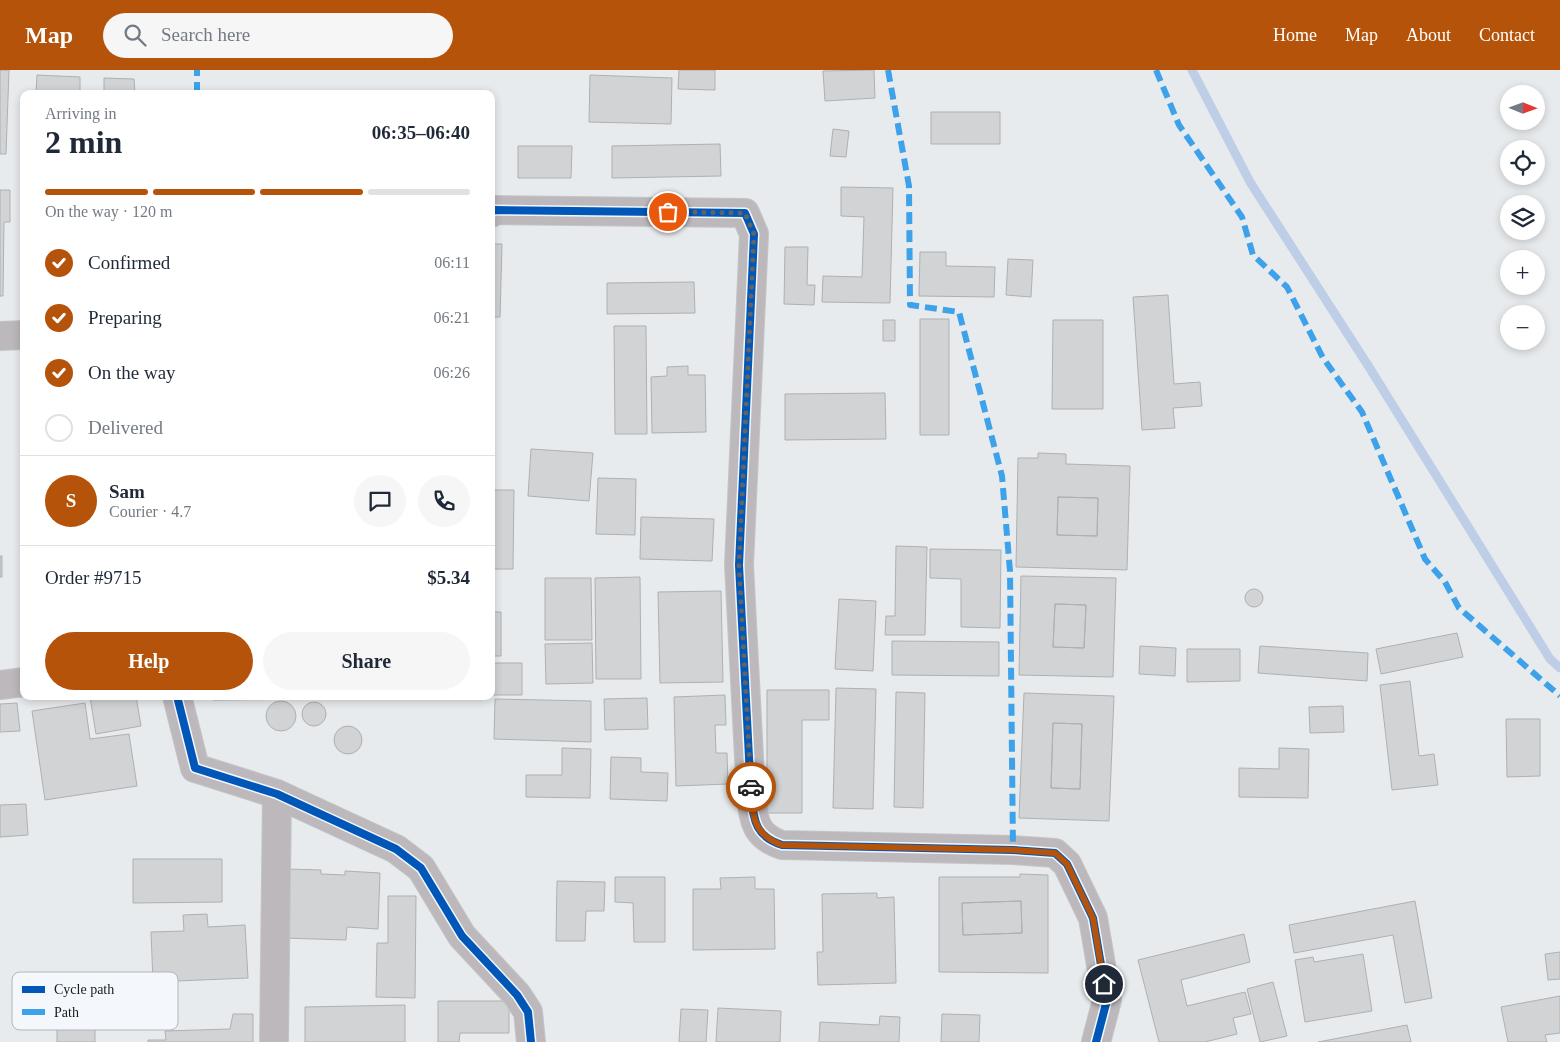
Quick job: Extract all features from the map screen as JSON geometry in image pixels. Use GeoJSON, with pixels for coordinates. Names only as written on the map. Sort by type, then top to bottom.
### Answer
{"type":"FeatureCollection","features":[{"type":"Feature","properties":{"kind":"street"},"geometry":{"type":"LineString","coordinates":[[495,210],[745,213],[754,234],[739,565],[751,796],[759,832],[768,840],[782,845],[1014,850],[1055,853],[1067,864],[1093,918],[1107,1000],[1096,1042]]}},
{"type":"Feature","properties":{"kind":"street"},"geometry":{"type":"LineString","coordinates":[[0,336],[20,336]]}},
{"type":"Feature","properties":{"kind":"street"},"geometry":{"type":"LineString","coordinates":[[0,685],[20,682]]}},
{"type":"Feature","properties":{"kind":"street"},"geometry":{"type":"LineString","coordinates":[[178,700],[195,768],[277,794],[396,850],[421,868],[462,936],[517,995],[528,1012],[531,1042]]}},
{"type":"Feature","properties":{"kind":"street"},"geometry":{"type":"LineString","coordinates":[[274,1042],[277,794]]}},
{"type":"Feature","properties":{"kind":"building"},"geometry":{"type":"Polygon","coordinates":[[[0,70],[9,70],[6,154],[0,154],[0,70]]]}},
{"type":"Feature","properties":{"kind":"building"},"geometry":{"type":"Polygon","coordinates":[[[679,70],[715,70],[715,90],[678,89],[679,70]]]}},
{"type":"Feature","properties":{"kind":"building"},"geometry":{"type":"Polygon","coordinates":[[[874,70],[875,98],[825,101],[823,71],[874,70]]]}},
{"type":"Feature","properties":{"kind":"building"},"geometry":{"type":"Polygon","coordinates":[[[37,75],[80,77],[80,90],[36,90],[37,75]]]}},
{"type":"Feature","properties":{"kind":"building"},"geometry":{"type":"Polygon","coordinates":[[[590,75],[672,78],[671,124],[589,122],[590,75]]]}},
{"type":"Feature","properties":{"kind":"building"},"geometry":{"type":"Polygon","coordinates":[[[104,78],[134,79],[135,90],[104,90],[104,78]]]}},
{"type":"Feature","properties":{"kind":"building"},"geometry":{"type":"Polygon","coordinates":[[[931,112],[1000,112],[1000,144],[931,144],[931,112]]]}},
{"type":"Feature","properties":{"kind":"building"},"geometry":{"type":"Polygon","coordinates":[[[833,129],[849,131],[846,157],[830,156],[833,129]]]}},
{"type":"Feature","properties":{"kind":"building"},"geometry":{"type":"Polygon","coordinates":[[[720,144],[721,176],[612,178],[612,146],[720,144]]]}},
{"type":"Feature","properties":{"kind":"building"},"geometry":{"type":"Polygon","coordinates":[[[518,146],[572,146],[571,178],[518,178],[518,146]]]}},
{"type":"Feature","properties":{"kind":"building"},"geometry":{"type":"Polygon","coordinates":[[[841,187],[893,188],[890,303],[822,302],[823,276],[862,277],[864,217],[841,216],[841,187]]]}},
{"type":"Feature","properties":{"kind":"building"},"geometry":{"type":"Polygon","coordinates":[[[0,190],[10,190],[10,222],[4,222],[3,296],[0,296],[0,190]]]}},
{"type":"Feature","properties":{"kind":"building"},"geometry":{"type":"Polygon","coordinates":[[[495,244],[502,244],[500,317],[495,317],[495,244]]]}},
{"type":"Feature","properties":{"kind":"building"},"geometry":{"type":"Polygon","coordinates":[[[785,247],[808,247],[807,285],[815,285],[814,305],[784,304],[785,247]]]}},
{"type":"Feature","properties":{"kind":"building"},"geometry":{"type":"Polygon","coordinates":[[[920,252],[946,252],[946,266],[995,267],[994,297],[919,296],[920,252]]]}},
{"type":"Feature","properties":{"kind":"building"},"geometry":{"type":"Polygon","coordinates":[[[1008,259],[1033,260],[1031,297],[1006,295],[1008,259]]]}},
{"type":"Feature","properties":{"kind":"building"},"geometry":{"type":"Polygon","coordinates":[[[694,282],[695,313],[607,314],[607,283],[694,282]]]}},
{"type":"Feature","properties":{"kind":"building"},"geometry":{"type":"Polygon","coordinates":[[[1168,295],[1174,384],[1200,382],[1202,406],[1173,408],[1175,428],[1142,430],[1133,297],[1168,295]]]}},
{"type":"Feature","properties":{"kind":"building"},"geometry":{"type":"Polygon","coordinates":[[[920,319],[949,319],[949,435],[920,435],[920,319]]]}},
{"type":"Feature","properties":{"kind":"building"},"geometry":{"type":"Polygon","coordinates":[[[883,320],[895,320],[895,341],[883,341],[883,320]]]}},
{"type":"Feature","properties":{"kind":"building"},"geometry":{"type":"Polygon","coordinates":[[[1053,320],[1103,320],[1103,409],[1052,409],[1053,320]]]}},
{"type":"Feature","properties":{"kind":"building"},"geometry":{"type":"Polygon","coordinates":[[[614,326],[646,326],[647,434],[615,434],[614,326]]]}},
{"type":"Feature","properties":{"kind":"building"},"geometry":{"type":"Polygon","coordinates":[[[688,366],[688,375],[705,375],[706,432],[652,433],[651,377],[667,376],[667,367],[688,366]]]}},
{"type":"Feature","properties":{"kind":"building"},"geometry":{"type":"Polygon","coordinates":[[[885,393],[886,439],[785,440],[785,394],[885,393]]]}},
{"type":"Feature","properties":{"kind":"building"},"geometry":{"type":"Polygon","coordinates":[[[531,449],[593,453],[589,501],[528,496],[531,449]]]}},
{"type":"Feature","properties":{"kind":"building"},"geometry":{"type":"Polygon","coordinates":[[[1038,453],[1066,454],[1066,464],[1130,466],[1127,570],[1016,567],[1018,458],[1038,458],[1038,453]],[[1058,497],[1057,535],[1097,536],[1098,498],[1058,497]]]}},
{"type":"Feature","properties":{"kind":"building"},"geometry":{"type":"Polygon","coordinates":[[[598,478],[636,479],[635,535],[596,534],[598,478]]]}},
{"type":"Feature","properties":{"kind":"building"},"geometry":{"type":"Polygon","coordinates":[[[495,490],[514,490],[513,569],[495,569],[495,490]]]}},
{"type":"Feature","properties":{"kind":"building"},"geometry":{"type":"Polygon","coordinates":[[[1058,497],[1098,498],[1097,536],[1057,535],[1058,497]]]}},
{"type":"Feature","properties":{"kind":"building"},"geometry":{"type":"Polygon","coordinates":[[[641,517],[714,519],[712,561],[640,559],[641,517]]]}},
{"type":"Feature","properties":{"kind":"building"},"geometry":{"type":"Polygon","coordinates":[[[896,546],[927,547],[925,635],[885,635],[886,616],[895,616],[896,546]]]}},
{"type":"Feature","properties":{"kind":"building"},"geometry":{"type":"Polygon","coordinates":[[[930,549],[1001,550],[1000,628],[961,627],[961,579],[930,578],[930,549]]]}},
{"type":"Feature","properties":{"kind":"building"},"geometry":{"type":"Polygon","coordinates":[[[0,556],[2,556],[2,577],[0,577],[0,556]]]}},
{"type":"Feature","properties":{"kind":"building"},"geometry":{"type":"Polygon","coordinates":[[[1021,576],[1116,578],[1113,677],[1019,675],[1021,576]],[[1055,604],[1053,647],[1084,648],[1086,605],[1055,604]]]}},
{"type":"Feature","properties":{"kind":"building"},"geometry":{"type":"Polygon","coordinates":[[[640,577],[641,679],[596,679],[595,578],[640,577]]]}},
{"type":"Feature","properties":{"kind":"building"},"geometry":{"type":"Polygon","coordinates":[[[545,578],[591,578],[592,640],[545,640],[545,578]]]}},
{"type":"Feature","properties":{"kind":"building"},"geometry":{"type":"Polygon","coordinates":[[[1254,589],[1260,592],[1263,598],[1260,604],[1254,607],[1248,604],[1245,598],[1248,592],[1254,589]]]}},
{"type":"Feature","properties":{"kind":"building"},"geometry":{"type":"Polygon","coordinates":[[[721,591],[723,682],[660,683],[658,592],[721,591]]]}},
{"type":"Feature","properties":{"kind":"building"},"geometry":{"type":"Polygon","coordinates":[[[839,599],[876,601],[873,671],[835,669],[839,599]]]}},
{"type":"Feature","properties":{"kind":"building"},"geometry":{"type":"Polygon","coordinates":[[[1055,604],[1086,605],[1084,648],[1053,647],[1055,604]]]}},
{"type":"Feature","properties":{"kind":"building"},"geometry":{"type":"Polygon","coordinates":[[[495,612],[501,612],[501,656],[495,656],[495,612]]]}},
{"type":"Feature","properties":{"kind":"building"},"geometry":{"type":"Polygon","coordinates":[[[1457,633],[1463,657],[1381,674],[1376,649],[1457,633]]]}},
{"type":"Feature","properties":{"kind":"building"},"geometry":{"type":"Polygon","coordinates":[[[892,641],[999,642],[999,676],[892,675],[892,641]]]}},
{"type":"Feature","properties":{"kind":"building"},"geometry":{"type":"Polygon","coordinates":[[[592,643],[593,683],[546,684],[545,644],[592,643]]]}},
{"type":"Feature","properties":{"kind":"building"},"geometry":{"type":"Polygon","coordinates":[[[1140,646],[1176,648],[1175,676],[1139,674],[1140,646]]]}},
{"type":"Feature","properties":{"kind":"building"},"geometry":{"type":"Polygon","coordinates":[[[1260,646],[1368,653],[1367,681],[1258,673],[1260,646]]]}},
{"type":"Feature","properties":{"kind":"building"},"geometry":{"type":"Polygon","coordinates":[[[1187,649],[1240,649],[1240,681],[1187,682],[1187,649]]]}},
{"type":"Feature","properties":{"kind":"building"},"geometry":{"type":"Polygon","coordinates":[[[495,663],[522,663],[522,695],[495,695],[495,663]]]}},
{"type":"Feature","properties":{"kind":"building"},"geometry":{"type":"Polygon","coordinates":[[[1410,681],[1419,756],[1434,754],[1438,785],[1392,790],[1380,685],[1410,681]]]}},
{"type":"Feature","properties":{"kind":"building"},"geometry":{"type":"Polygon","coordinates":[[[836,688],[876,689],[873,809],[833,808],[836,688]]]}},
{"type":"Feature","properties":{"kind":"building"},"geometry":{"type":"Polygon","coordinates":[[[767,690],[829,690],[829,720],[802,720],[802,813],[767,813],[767,690]]]}},
{"type":"Feature","properties":{"kind":"building"},"geometry":{"type":"Polygon","coordinates":[[[896,692],[925,693],[923,808],[894,807],[896,692]]]}},
{"type":"Feature","properties":{"kind":"building"},"geometry":{"type":"Polygon","coordinates":[[[1024,693],[1114,696],[1109,821],[1019,818],[1024,693]],[[1053,723],[1051,788],[1080,789],[1082,724],[1053,723]]]}},
{"type":"Feature","properties":{"kind":"building"},"geometry":{"type":"Polygon","coordinates":[[[725,695],[726,725],[715,725],[716,753],[727,753],[728,784],[676,786],[674,697],[725,695]]]}},
{"type":"Feature","properties":{"kind":"building"},"geometry":{"type":"Polygon","coordinates":[[[647,698],[648,729],[605,730],[604,699],[647,698]]]}},
{"type":"Feature","properties":{"kind":"building"},"geometry":{"type":"Polygon","coordinates":[[[495,699],[591,701],[591,742],[494,739],[495,699]]]}},
{"type":"Feature","properties":{"kind":"building"},"geometry":{"type":"Polygon","coordinates":[[[90,700],[137,700],[141,726],[96,734],[90,700]]]}},
{"type":"Feature","properties":{"kind":"building"},"geometry":{"type":"Polygon","coordinates":[[[281,701],[292,705],[296,716],[292,727],[281,731],[270,727],[266,716],[270,705],[281,701]]]}},
{"type":"Feature","properties":{"kind":"building"},"geometry":{"type":"Polygon","coordinates":[[[314,702],[323,705],[326,714],[323,723],[314,726],[305,723],[302,714],[305,705],[314,702]]]}},
{"type":"Feature","properties":{"kind":"building"},"geometry":{"type":"Polygon","coordinates":[[[17,703],[20,731],[0,732],[0,704],[17,703]]]}},
{"type":"Feature","properties":{"kind":"building"},"geometry":{"type":"Polygon","coordinates":[[[85,703],[90,739],[129,734],[137,786],[45,800],[32,711],[85,703]]]}},
{"type":"Feature","properties":{"kind":"building"},"geometry":{"type":"Polygon","coordinates":[[[1343,706],[1344,732],[1310,733],[1309,707],[1343,706]]]}},
{"type":"Feature","properties":{"kind":"building"},"geometry":{"type":"Polygon","coordinates":[[[1506,719],[1540,719],[1540,776],[1507,777],[1506,719]]]}},
{"type":"Feature","properties":{"kind":"building"},"geometry":{"type":"Polygon","coordinates":[[[1053,723],[1082,724],[1080,789],[1051,788],[1053,723]]]}},
{"type":"Feature","properties":{"kind":"building"},"geometry":{"type":"Polygon","coordinates":[[[348,726],[358,730],[362,740],[358,750],[348,754],[338,750],[334,740],[338,730],[348,726]]]}},
{"type":"Feature","properties":{"kind":"building"},"geometry":{"type":"Polygon","coordinates":[[[562,748],[591,749],[590,798],[526,797],[526,775],[562,775],[562,748]]]}},
{"type":"Feature","properties":{"kind":"building"},"geometry":{"type":"Polygon","coordinates":[[[1279,748],[1309,749],[1308,798],[1239,797],[1239,768],[1279,769],[1279,748]]]}},
{"type":"Feature","properties":{"kind":"building"},"geometry":{"type":"Polygon","coordinates":[[[611,757],[641,758],[641,772],[668,773],[667,801],[610,799],[611,757]]]}},
{"type":"Feature","properties":{"kind":"building"},"geometry":{"type":"Polygon","coordinates":[[[26,804],[28,835],[0,837],[0,805],[26,804]]]}},
{"type":"Feature","properties":{"kind":"building"},"geometry":{"type":"Polygon","coordinates":[[[133,859],[222,859],[222,902],[133,903],[133,859]]]}},
{"type":"Feature","properties":{"kind":"building"},"geometry":{"type":"Polygon","coordinates":[[[286,869],[321,870],[321,874],[345,875],[345,871],[380,873],[378,929],[347,927],[346,940],[283,938],[286,869]]]}},
{"type":"Feature","properties":{"kind":"building"},"geometry":{"type":"Polygon","coordinates":[[[1020,874],[1048,875],[1048,973],[939,972],[939,877],[1020,877],[1020,874]],[[1021,901],[962,903],[963,935],[1022,933],[1021,901]]]}},
{"type":"Feature","properties":{"kind":"building"},"geometry":{"type":"Polygon","coordinates":[[[615,877],[665,877],[665,942],[634,942],[633,903],[615,902],[615,877]]]}},
{"type":"Feature","properties":{"kind":"building"},"geometry":{"type":"Polygon","coordinates":[[[755,877],[755,889],[774,889],[775,949],[693,950],[693,889],[721,889],[720,878],[755,877]]]}},
{"type":"Feature","properties":{"kind":"building"},"geometry":{"type":"Polygon","coordinates":[[[557,881],[605,882],[604,911],[586,911],[585,941],[556,941],[557,881]]]}},
{"type":"Feature","properties":{"kind":"building"},"geometry":{"type":"Polygon","coordinates":[[[877,893],[877,898],[894,897],[896,983],[818,985],[817,952],[823,952],[822,894],[877,893]]]}},
{"type":"Feature","properties":{"kind":"building"},"geometry":{"type":"Polygon","coordinates":[[[388,896],[416,896],[415,998],[376,997],[377,943],[388,943],[388,896]]]}},
{"type":"Feature","properties":{"kind":"building"},"geometry":{"type":"Polygon","coordinates":[[[1021,901],[1022,933],[963,935],[962,903],[1021,901]]]}},
{"type":"Feature","properties":{"kind":"building"},"geometry":{"type":"Polygon","coordinates":[[[1415,901],[1432,998],[1405,1003],[1393,935],[1294,953],[1289,925],[1415,901]]]}},
{"type":"Feature","properties":{"kind":"building"},"geometry":{"type":"Polygon","coordinates":[[[207,914],[208,927],[245,925],[248,978],[178,981],[178,972],[153,972],[151,932],[184,931],[183,915],[207,914]]]}},
{"type":"Feature","properties":{"kind":"building"},"geometry":{"type":"Polygon","coordinates":[[[1244,934],[1250,962],[1181,980],[1187,1006],[1245,992],[1251,1014],[1233,1018],[1237,1034],[1205,1042],[1159,1042],[1138,960],[1244,934]]]}},
{"type":"Feature","properties":{"kind":"building"},"geometry":{"type":"Polygon","coordinates":[[[1560,952],[1560,979],[1548,980],[1545,954],[1560,952]]]}},
{"type":"Feature","properties":{"kind":"building"},"geometry":{"type":"Polygon","coordinates":[[[1363,954],[1372,1011],[1305,1022],[1295,960],[1313,957],[1314,962],[1363,954]]]}},
{"type":"Feature","properties":{"kind":"building"},"geometry":{"type":"Polygon","coordinates":[[[1273,982],[1287,1036],[1260,1042],[1247,989],[1273,982]]]}},
{"type":"Feature","properties":{"kind":"building"},"geometry":{"type":"Polygon","coordinates":[[[1560,996],[1560,1033],[1545,1035],[1547,1042],[1508,1042],[1501,1007],[1560,996]]]}},
{"type":"Feature","properties":{"kind":"building"},"geometry":{"type":"Polygon","coordinates":[[[438,1001],[509,1001],[509,1033],[460,1033],[459,1042],[438,1042],[438,1001]]]}},
{"type":"Feature","properties":{"kind":"building"},"geometry":{"type":"Polygon","coordinates":[[[405,1005],[405,1042],[305,1042],[305,1007],[405,1005]]]}},
{"type":"Feature","properties":{"kind":"building"},"geometry":{"type":"Polygon","coordinates":[[[718,1008],[781,1011],[780,1042],[716,1042],[718,1008]]]}},
{"type":"Feature","properties":{"kind":"building"},"geometry":{"type":"Polygon","coordinates":[[[681,1009],[708,1010],[706,1042],[679,1042],[681,1009]]]}},
{"type":"Feature","properties":{"kind":"building"},"geometry":{"type":"Polygon","coordinates":[[[233,1014],[253,1014],[253,1042],[148,1042],[148,1040],[166,1040],[165,1031],[230,1029],[233,1014]]]}},
{"type":"Feature","properties":{"kind":"building"},"geometry":{"type":"Polygon","coordinates":[[[942,1014],[980,1015],[979,1042],[941,1042],[942,1014]]]}},
{"type":"Feature","properties":{"kind":"building"},"geometry":{"type":"Polygon","coordinates":[[[880,1016],[900,1017],[899,1042],[819,1042],[820,1022],[879,1025],[880,1016]]]}},
{"type":"Feature","properties":{"kind":"building"},"geometry":{"type":"Polygon","coordinates":[[[1407,1025],[1411,1042],[1318,1042],[1407,1025]]]}},
{"type":"Feature","properties":{"kind":"building"},"geometry":{"type":"Polygon","coordinates":[[[57,1030],[95,1030],[95,1042],[57,1042],[57,1030]]]}},
{"type":"Feature","properties":{"kind":"waterway"},"geometry":{"type":"LineString","coordinates":[[1192,70],[1250,182],[1369,367],[1550,659],[1560,668]]}},
{"type":"Feature","properties":{"kind":"marked path"},"geometry":{"type":"LineString","coordinates":[[197,70],[197,90]]}},
{"type":"Feature","properties":{"kind":"marked path"},"geometry":{"type":"LineString","coordinates":[[888,70],[909,186],[910,305],[959,312],[1002,476],[1010,571],[1013,850]]}},
{"type":"Feature","properties":{"kind":"marked path"},"geometry":{"type":"LineString","coordinates":[[1156,70],[1179,125],[1242,217],[1253,255],[1287,287],[1323,358],[1362,412],[1425,559],[1445,582],[1459,608],[1560,696]]}},
{"type":"Feature","properties":{"kind":"cycle path"},"geometry":{"type":"LineString","coordinates":[[495,210],[745,213],[754,234],[739,565],[751,796],[755,820],[766,837],[782,845],[1013,850],[1055,853],[1067,864],[1093,918],[1107,1000],[1096,1042]]}},
{"type":"Feature","properties":{"kind":"cycle path"},"geometry":{"type":"LineString","coordinates":[[178,700],[195,768],[277,794],[396,849],[421,868],[462,936],[517,995],[528,1012],[531,1042]]}},
{"type":"Feature","properties":{"kind":"way so far"},"geometry":{"type":"LineString","coordinates":[[668,212],[745,213],[754,234],[739,565],[751,787]]}},
{"type":"Feature","properties":{"kind":"route"},"geometry":{"type":"LineString","coordinates":[[751,787],[754,815],[759,832],[768,840],[782,845],[1014,850],[1055,853],[1067,864],[1093,918],[1104,984]]}}]}
